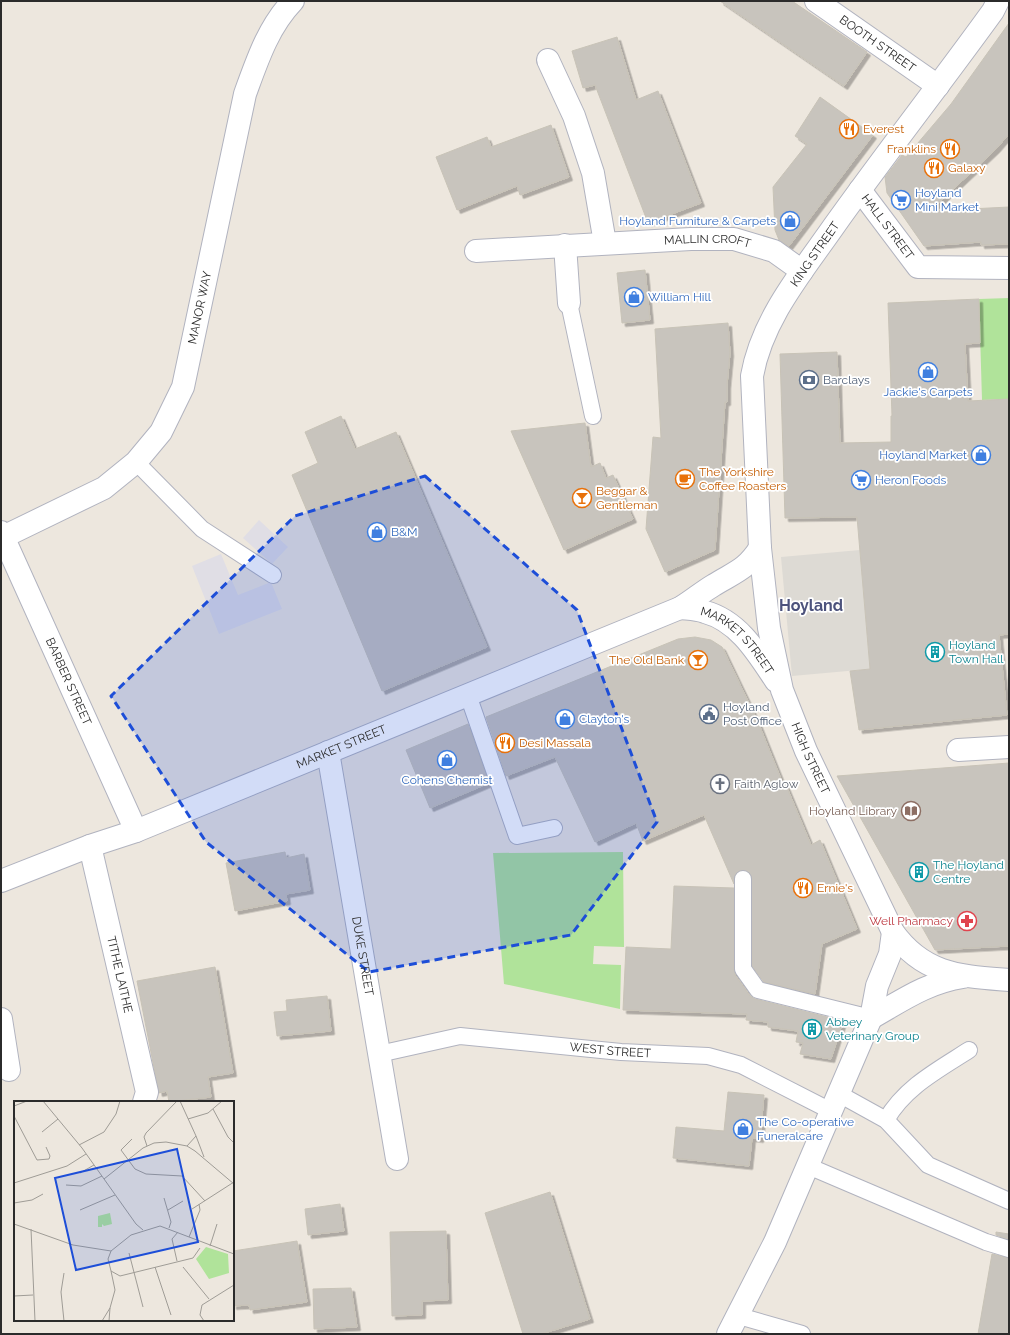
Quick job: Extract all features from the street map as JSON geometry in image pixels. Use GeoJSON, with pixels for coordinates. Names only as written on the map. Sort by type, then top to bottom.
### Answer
{"type":"FeatureCollection","features":[{"type":"Feature","properties":{"kind":"street","name":"MANOR WAY"},"geometry":{"type":"LineString","coordinates":[[2,536],[104,488],[136,462],[161,432],[183,387],[245,94],[261,50],[285,9],[293,1]]}},
{"type":"Feature","properties":{"kind":"street","name":"BOOTH STREET"},"geometry":{"type":"LineString","coordinates":[[816,1],[938,86]]}},
{"type":"Feature","properties":{"kind":"street","name":"KING STREET"},"geometry":{"type":"LineString","coordinates":[[760,548],[752,376],[755,356],[771,320],[802,272],[860,190],[1000,4]]}},
{"type":"Feature","properties":{"kind":"street"},"geometry":{"type":"LineString","coordinates":[[548,60],[574,116],[593,173],[605,243]]}},
{"type":"Feature","properties":{"kind":"street","name":"HALL STREET"},"geometry":{"type":"LineString","coordinates":[[860,190],[918,268],[1009,268]]}},
{"type":"Feature","properties":{"kind":"street","name":"MALLIN CROFT"},"geometry":{"type":"LineString","coordinates":[[476,251],[691,239],[734,239],[774,251],[802,272]]}},
{"type":"Feature","properties":{"kind":"street"},"geometry":{"type":"LineString","coordinates":[[565,245],[569,303]]}},
{"type":"Feature","properties":{"kind":"street","name":"BARBER STREET"},"geometry":{"type":"LineString","coordinates":[[2,536],[136,831]]}},
{"type":"Feature","properties":{"kind":"street","name":"MARKET STREET"},"geometry":{"type":"LineString","coordinates":[[1,881],[90,846],[136,831],[680,608],[750,563],[760,548]]}},
{"type":"Feature","properties":{"kind":"street","name":"HIGH STREET"},"geometry":{"type":"LineString","coordinates":[[760,548],[769,628],[782,690],[806,751],[892,932],[904,948],[920,960],[934,968],[969,977]]}},
{"type":"Feature","properties":{"kind":"street","name":"MARKET STREET"},"geometry":{"type":"LineString","coordinates":[[680,608],[705,612],[724,621],[747,639],[782,690]]}},
{"type":"Feature","properties":{"kind":"street"},"geometry":{"type":"LineString","coordinates":[[958,750],[1009,747]]}},
{"type":"Feature","properties":{"kind":"street","name":"DUKE STREET"},"geometry":{"type":"LineString","coordinates":[[328,752],[397,1159]]}},
{"type":"Feature","properties":{"kind":"street","name":"TITHE LAITHE"},"geometry":{"type":"LineString","coordinates":[[90,846],[148,1092],[144,1101]]}},
{"type":"Feature","properties":{"kind":"street"},"geometry":{"type":"LineString","coordinates":[[733,1325],[775,1242],[871,1018],[877,986],[890,954],[892,932]]}},
{"type":"Feature","properties":{"kind":"street"},"geometry":{"type":"LineString","coordinates":[[871,1018],[926,986],[943,980],[969,977],[1009,980]]}},
{"type":"Feature","properties":{"kind":"street"},"geometry":{"type":"LineString","coordinates":[[1,1019],[9,1070]]}},
{"type":"Feature","properties":{"kind":"lane"},"geometry":{"type":"LineString","coordinates":[[569,303],[593,416]]}},
{"type":"Feature","properties":{"kind":"lane"},"geometry":{"type":"LineString","coordinates":[[136,462],[202,529],[273,575]]}},
{"type":"Feature","properties":{"kind":"lane"},"geometry":{"type":"LineString","coordinates":[[468,695],[517,836],[554,828]]}},
{"type":"Feature","properties":{"kind":"lane"},"geometry":{"type":"LineString","coordinates":[[743,879],[743,969],[758,990],[871,1018]]}},
{"type":"Feature","properties":{"kind":"lane","name":"WEST STREET"},"geometry":{"type":"LineString","coordinates":[[379,1054],[460,1036],[622,1052],[708,1056],[741,1065],[835,1103],[886,1120],[928,1165],[1009,1201]]}},
{"type":"Feature","properties":{"kind":"lane"},"geometry":{"type":"LineString","coordinates":[[886,1120],[906,1093],[928,1076],[969,1050]]}},
{"type":"Feature","properties":{"kind":"lane"},"geometry":{"type":"LineString","coordinates":[[808,1166],[986,1242],[1009,1249]]}},
{"type":"Feature","properties":{"kind":"lane"},"geometry":{"type":"LineString","coordinates":[[733,1325],[802,1334]]}},
{"type":"Feature","properties":{"kind":"highlighted area"},"geometry":{"type":"Polygon","coordinates":[[[425,476],[577,610],[657,822],[571,935],[369,972],[206,842],[111,696],[295,516],[425,476]]]}},
{"type":"Feature","properties":{"kind":"shaded area"},"geometry":{"type":"Polygon","coordinates":[[[259,520],[288,547],[272,564],[243,538],[259,520]]]}},
{"type":"Feature","properties":{"kind":"shaded area"},"geometry":{"type":"Polygon","coordinates":[[[860,550],[870,669],[792,676],[781,557],[860,550]]]}},
{"type":"Feature","properties":{"kind":"shaded area"},"geometry":{"type":"Polygon","coordinates":[[[221,554],[238,595],[271,582],[282,609],[219,634],[192,566],[221,554]]]}},
{"type":"Feature","properties":{"kind":"green space"},"geometry":{"type":"Polygon","coordinates":[[[1009,298],[1009,399],[982,400],[979,299],[1009,298]]]}},
{"type":"Feature","properties":{"kind":"green space"},"geometry":{"type":"Polygon","coordinates":[[[623,852],[624,947],[594,946],[593,964],[621,965],[620,1009],[504,984],[493,853],[623,852]]]}},
{"type":"Feature","properties":{"kind":"building"},"geometry":{"type":"Polygon","coordinates":[[[720,1],[792,1],[867,52],[844,86],[720,1]]]}},
{"type":"Feature","properties":{"kind":"building"},"geometry":{"type":"Polygon","coordinates":[[[1009,23],[1009,134],[996,149],[930,211],[1009,207],[1009,244],[981,245],[981,242],[924,246],[887,193],[885,177],[902,155],[906,157],[951,104],[1009,23]]]}},
{"type":"Feature","properties":{"kind":"building"},"geometry":{"type":"Polygon","coordinates":[[[617,37],[636,100],[658,91],[701,203],[648,223],[595,85],[583,88],[572,51],[617,37]]]}},
{"type":"Feature","properties":{"kind":"building"},"geometry":{"type":"Polygon","coordinates":[[[820,97],[873,135],[789,246],[779,240],[775,230],[773,187],[807,144],[795,136],[820,97]]]}},
{"type":"Feature","properties":{"kind":"building"},"geometry":{"type":"Polygon","coordinates":[[[551,125],[569,177],[520,195],[517,186],[457,210],[436,157],[487,137],[491,147],[551,125]]]}},
{"type":"Feature","properties":{"kind":"building","name":"William Hill"},"geometry":{"type":"Polygon","coordinates":[[[645,270],[650,320],[622,323],[617,273],[645,270]]]}},
{"type":"Feature","properties":{"kind":"building"},"geometry":{"type":"Polygon","coordinates":[[[979,299],[980,343],[965,344],[968,401],[1009,399],[1009,634],[999,635],[1007,715],[859,730],[850,671],[870,669],[857,517],[785,518],[780,354],[837,352],[840,443],[891,442],[892,416],[888,303],[979,299]]]}},
{"type":"Feature","properties":{"kind":"building"},"geometry":{"type":"Polygon","coordinates":[[[728,323],[730,353],[727,402],[725,402],[715,550],[665,572],[646,529],[653,437],[661,438],[655,329],[728,323]]]}},
{"type":"Feature","properties":{"kind":"building","name":"B&M"},"geometry":{"type":"Polygon","coordinates":[[[341,416],[355,449],[396,432],[487,647],[382,691],[292,475],[318,463],[305,432],[341,416]]]}},
{"type":"Feature","properties":{"kind":"building","name":"Beggar & Gentleman"},"geometry":{"type":"Polygon","coordinates":[[[585,423],[591,467],[600,463],[606,478],[613,475],[633,519],[564,550],[511,431],[585,423]]]}},
{"type":"Feature","properties":{"kind":"building"},"geometry":{"type":"Polygon","coordinates":[[[695,637],[711,640],[722,647],[758,722],[783,784],[785,783],[811,845],[820,840],[857,929],[822,944],[815,994],[764,982],[752,966],[751,875],[747,871],[739,871],[735,875],[734,884],[704,815],[643,841],[636,823],[595,842],[555,757],[506,776],[486,717],[678,639],[695,637]]]}},
{"type":"Feature","properties":{"kind":"building","name":"Cohens Chemist"},"geometry":{"type":"Polygon","coordinates":[[[468,724],[489,783],[430,808],[406,750],[468,724]]]}},
{"type":"Feature","properties":{"kind":"building","name":"The Hoyland Centre"},"geometry":{"type":"Polygon","coordinates":[[[1009,763],[1009,946],[935,950],[837,776],[1009,763]]]}},
{"type":"Feature","properties":{"kind":"building"},"geometry":{"type":"Polygon","coordinates":[[[285,852],[286,858],[304,854],[310,890],[286,894],[287,901],[235,911],[226,863],[285,852]]]}},
{"type":"Feature","properties":{"kind":"building"},"geometry":{"type":"Polygon","coordinates":[[[674,886],[734,888],[735,975],[750,996],[755,999],[843,1021],[831,1059],[800,1054],[803,1043],[796,1042],[798,1031],[768,1027],[768,1022],[746,1020],[747,1014],[623,1010],[626,947],[671,949],[674,886]]]}},
{"type":"Feature","properties":{"kind":"building"},"geometry":{"type":"Polygon","coordinates":[[[215,967],[233,1073],[208,1077],[211,1097],[169,1101],[167,1091],[159,1093],[137,981],[215,967]]]}},
{"type":"Feature","properties":{"kind":"building"},"geometry":{"type":"Polygon","coordinates":[[[327,996],[331,1031],[277,1036],[274,1012],[287,1011],[286,1000],[327,996]]]}},
{"type":"Feature","properties":{"kind":"building","name":"The Co-operative Funeralcare"},"geometry":{"type":"Polygon","coordinates":[[[728,1092],[764,1095],[760,1139],[752,1138],[749,1166],[673,1158],[676,1127],[724,1131],[728,1092]]]}},
{"type":"Feature","properties":{"kind":"building"},"geometry":{"type":"Polygon","coordinates":[[[550,1192],[590,1319],[541,1334],[523,1334],[485,1213],[550,1192]]]}},
{"type":"Feature","properties":{"kind":"building"},"geometry":{"type":"Polygon","coordinates":[[[340,1204],[344,1231],[308,1235],[305,1209],[340,1204]]]}},
{"type":"Feature","properties":{"kind":"building"},"geometry":{"type":"Polygon","coordinates":[[[446,1231],[448,1300],[422,1301],[422,1315],[392,1316],[390,1232],[446,1231]]]}},
{"type":"Feature","properties":{"kind":"building"},"geometry":{"type":"Polygon","coordinates":[[[996,1232],[1009,1234],[1009,1239],[996,1235],[996,1232]]]}},
{"type":"Feature","properties":{"kind":"building"},"geometry":{"type":"Polygon","coordinates":[[[297,1241],[307,1302],[250,1310],[249,1305],[234,1306],[234,1251],[297,1241]]]}},
{"type":"Feature","properties":{"kind":"building"},"geometry":{"type":"Polygon","coordinates":[[[992,1254],[1009,1258],[1009,1334],[978,1334],[992,1254]]]}},
{"type":"Feature","properties":{"kind":"building"},"geometry":{"type":"Polygon","coordinates":[[[351,1288],[357,1327],[314,1329],[313,1289],[351,1288]]]}},
{"type":"Feature","properties":{"kind":"place","name":"Everest"},"geometry":{"type":"Point","coordinates":[849,129]}},
{"type":"Feature","properties":{"kind":"place","name":"Franklins"},"geometry":{"type":"Point","coordinates":[950,149]}},
{"type":"Feature","properties":{"kind":"place","name":"Galaxy"},"geometry":{"type":"Point","coordinates":[934,168]}},
{"type":"Feature","properties":{"kind":"place","name":"Hoyland Mini Market"},"geometry":{"type":"Point","coordinates":[901,200]}},
{"type":"Feature","properties":{"kind":"place","name":"Hoyland Furniture & Carpets"},"geometry":{"type":"Point","coordinates":[790,221]}},
{"type":"Feature","properties":{"kind":"place","name":"William Hill"},"geometry":{"type":"Point","coordinates":[634,297]}},
{"type":"Feature","properties":{"kind":"place","name":"Jackie's Carpets"},"geometry":{"type":"Point","coordinates":[928,372]}},
{"type":"Feature","properties":{"kind":"place","name":"Barclays"},"geometry":{"type":"Point","coordinates":[809,380]}},
{"type":"Feature","properties":{"kind":"place","name":"Hoyland Market"},"geometry":{"type":"Point","coordinates":[981,455]}},
{"type":"Feature","properties":{"kind":"place","name":"The Yorkshire Coffee Roasters"},"geometry":{"type":"Point","coordinates":[685,479]}},
{"type":"Feature","properties":{"kind":"place","name":"Heron Foods"},"geometry":{"type":"Point","coordinates":[861,480]}},
{"type":"Feature","properties":{"kind":"place","name":"Beggar & Gentleman"},"geometry":{"type":"Point","coordinates":[582,498]}},
{"type":"Feature","properties":{"kind":"place","name":"B&M"},"geometry":{"type":"Point","coordinates":[377,532]}},
{"type":"Feature","properties":{"kind":"place","name":"Hoyland Town Hall"},"geometry":{"type":"Point","coordinates":[935,652]}},
{"type":"Feature","properties":{"kind":"place","name":"The Old Bank"},"geometry":{"type":"Point","coordinates":[698,660]}},
{"type":"Feature","properties":{"kind":"place","name":"Hoyland Post Office"},"geometry":{"type":"Point","coordinates":[709,714]}},
{"type":"Feature","properties":{"kind":"place","name":"Clayton's"},"geometry":{"type":"Point","coordinates":[565,719]}},
{"type":"Feature","properties":{"kind":"place","name":"Desi Massala"},"geometry":{"type":"Point","coordinates":[505,743]}},
{"type":"Feature","properties":{"kind":"place","name":"Cohens Chemist"},"geometry":{"type":"Point","coordinates":[447,760]}},
{"type":"Feature","properties":{"kind":"place","name":"Faith Aglow"},"geometry":{"type":"Point","coordinates":[720,784]}},
{"type":"Feature","properties":{"kind":"place","name":"Hoyland Library"},"geometry":{"type":"Point","coordinates":[911,811]}},
{"type":"Feature","properties":{"kind":"place","name":"The Hoyland Centre"},"geometry":{"type":"Point","coordinates":[919,872]}},
{"type":"Feature","properties":{"kind":"place","name":"Ernie's"},"geometry":{"type":"Point","coordinates":[803,888]}},
{"type":"Feature","properties":{"kind":"place","name":"Well Pharmacy"},"geometry":{"type":"Point","coordinates":[967,921]}},
{"type":"Feature","properties":{"kind":"place","name":"Abbey Veterinary Group"},"geometry":{"type":"Point","coordinates":[812,1029]}},
{"type":"Feature","properties":{"kind":"place","name":"The Co-operative Funeralcare"},"geometry":{"type":"Point","coordinates":[743,1129]}},
{"type":"Feature","properties":{"kind":"district","name":"Hoyland"},"geometry":{"type":"Point","coordinates":[811,605]}}]}
